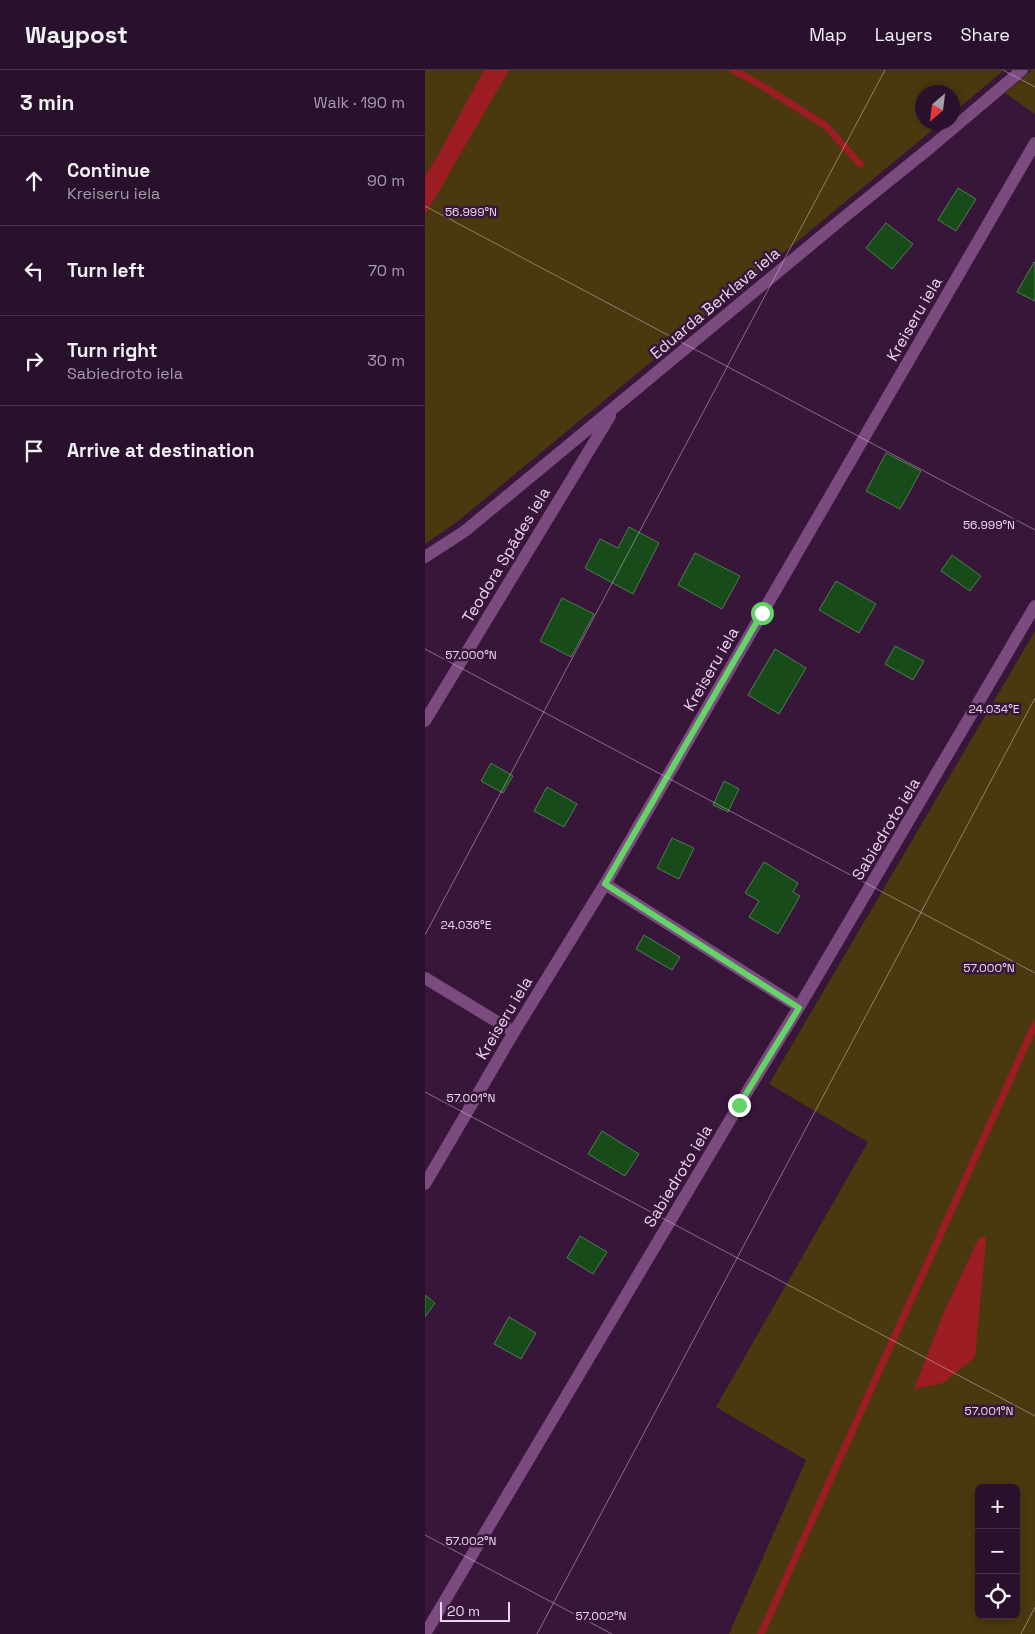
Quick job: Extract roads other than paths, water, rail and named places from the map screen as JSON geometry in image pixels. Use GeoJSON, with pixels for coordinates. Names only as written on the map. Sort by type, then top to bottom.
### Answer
{"type":"FeatureCollection","features":[{"type":"Feature","properties":{"kind":"street","name":"Eduarda Berklava iela"},"geometry":{"type":"LineString","coordinates":[[425,557],[465,531],[848,214],[931,148],[1022,70]]}},
{"type":"Feature","properties":{"kind":"street","name":"Kreiseru iela"},"geometry":{"type":"LineString","coordinates":[[425,1184],[514,1032],[605,884],[1035,143]]}},
{"type":"Feature","properties":{"kind":"street","name":"Teodora Spādes iela"},"geometry":{"type":"LineString","coordinates":[[425,721],[615,408]]}},
{"type":"Feature","properties":{"kind":"street","name":"Sabiedroto iela"},"geometry":{"type":"LineString","coordinates":[[425,1634],[739,1105],[799,1008],[1035,606]]}},
{"type":"Feature","properties":{"kind":"street"},"geometry":{"type":"LineString","coordinates":[[605,884],[799,1008]]}},
{"type":"Feature","properties":{"kind":"street"},"geometry":{"type":"LineString","coordinates":[[425,978],[514,1032]]}},
{"type":"Feature","properties":{"kind":"waterway"},"geometry":{"type":"LineString","coordinates":[[733,70],[761,85],[826,126],[860,164]]}},
{"type":"Feature","properties":{"kind":"waterway"},"geometry":{"type":"LineString","coordinates":[[761,1634],[1035,1024]]}}]}
